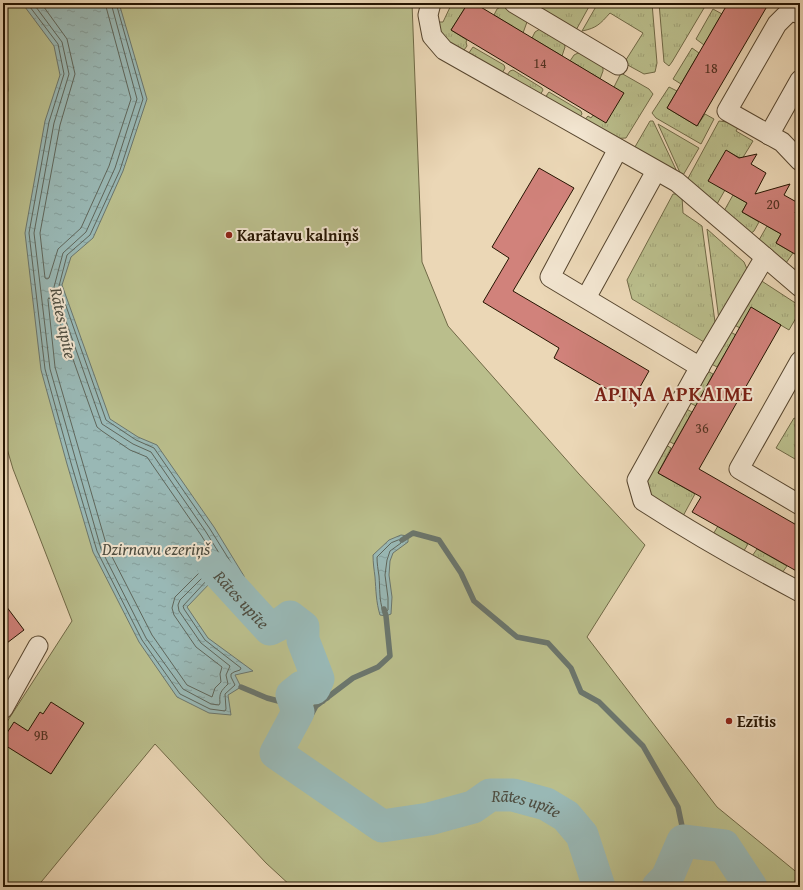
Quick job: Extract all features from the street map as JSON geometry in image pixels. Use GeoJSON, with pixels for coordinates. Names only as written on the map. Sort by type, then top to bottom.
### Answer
{"type":"FeatureCollection","features":[{"type":"Feature","properties":{"kind":"street"},"geometry":{"type":"LineString","coordinates":[[431,3],[428,15],[432,36],[444,50],[677,182],[800,287]]}},
{"type":"Feature","properties":{"kind":"street"},"geometry":{"type":"LineString","coordinates":[[514,3],[618,65]]}},
{"type":"Feature","properties":{"kind":"street"},"geometry":{"type":"LineString","coordinates":[[800,14],[790,11],[777,24],[727,111],[782,142],[800,161]]}},
{"type":"Feature","properties":{"kind":"street"},"geometry":{"type":"LineString","coordinates":[[769,135],[800,80]]}},
{"type":"Feature","properties":{"kind":"street"},"geometry":{"type":"LineString","coordinates":[[618,149],[550,277],[700,367]]}},
{"type":"Feature","properties":{"kind":"street"},"geometry":{"type":"LineString","coordinates":[[586,298],[656,171]]}},
{"type":"Feature","properties":{"kind":"street"},"geometry":{"type":"LineString","coordinates":[[765,257],[700,367],[637,480],[643,501],[685,528],[765,574],[800,592]]}},
{"type":"Feature","properties":{"kind":"street"},"geometry":{"type":"LineString","coordinates":[[800,361],[739,469],[800,505]]}},
{"type":"Feature","properties":{"kind":"street"},"geometry":{"type":"LineString","coordinates":[[3,709],[38,646]]}},
{"type":"Feature","properties":{"kind":"green space"},"geometry":{"type":"Polygon","coordinates":[[[3,3],[412,3],[422,262],[448,326],[579,474],[645,545],[587,637],[717,807],[800,875],[800,887],[292,887],[266,863],[155,744],[37,887],[3,887],[3,728],[72,621],[13,469],[3,435],[3,115],[8,90],[6,49],[3,40],[3,3]]]}},
{"type":"Feature","properties":{"kind":"green space"},"geometry":{"type":"Polygon","coordinates":[[[452,3],[468,3],[451,30],[467,40],[467,46],[461,54],[438,36],[438,22],[443,22],[452,3]]]}},
{"type":"Feature","properties":{"kind":"green space"},"geometry":{"type":"Polygon","coordinates":[[[527,3],[591,3],[575,32],[527,3]]]}},
{"type":"Feature","properties":{"kind":"green space"},"geometry":{"type":"Polygon","coordinates":[[[598,3],[652,3],[657,63],[655,72],[644,74],[624,63],[643,33],[610,13],[598,25],[582,31],[598,3]]]}},
{"type":"Feature","properties":{"kind":"green space"},"geometry":{"type":"Polygon","coordinates":[[[659,3],[707,3],[669,66],[664,62],[659,3]]]}},
{"type":"Feature","properties":{"kind":"green space"},"geometry":{"type":"Polygon","coordinates":[[[504,5],[514,8],[527,22],[523,33],[494,15],[497,9],[504,5]]]}},
{"type":"Feature","properties":{"kind":"green space"},"geometry":{"type":"Polygon","coordinates":[[[713,9],[722,14],[704,45],[696,39],[713,9]]]}},
{"type":"Feature","properties":{"kind":"green space"},"geometry":{"type":"Polygon","coordinates":[[[540,29],[564,42],[565,47],[562,56],[532,38],[535,32],[540,29]]]}},
{"type":"Feature","properties":{"kind":"green space"},"geometry":{"type":"Polygon","coordinates":[[[473,47],[504,65],[505,68],[500,77],[466,57],[473,47]]]}},
{"type":"Feature","properties":{"kind":"green space"},"geometry":{"type":"Polygon","coordinates":[[[692,48],[699,53],[681,84],[673,79],[692,48]]]}},
{"type":"Feature","properties":{"kind":"green space"},"geometry":{"type":"Polygon","coordinates":[[[578,53],[586,53],[603,66],[600,79],[570,61],[574,55],[578,53]]]}},
{"type":"Feature","properties":{"kind":"green space"},"geometry":{"type":"Polygon","coordinates":[[[513,70],[542,88],[543,90],[539,97],[504,79],[510,71],[513,70]]]}},
{"type":"Feature","properties":{"kind":"green space"},"geometry":{"type":"Polygon","coordinates":[[[621,73],[649,89],[653,94],[626,138],[605,139],[582,123],[588,116],[591,118],[614,87],[621,73]]]}},
{"type":"Feature","properties":{"kind":"green space"},"geometry":{"type":"Polygon","coordinates":[[[669,87],[677,91],[667,108],[697,126],[705,114],[714,119],[701,144],[656,118],[652,113],[669,87]]]}},
{"type":"Feature","properties":{"kind":"green space"},"geometry":{"type":"Polygon","coordinates":[[[549,92],[581,111],[582,114],[579,118],[543,100],[549,92]]]}},
{"type":"Feature","properties":{"kind":"green space"},"geometry":{"type":"Polygon","coordinates":[[[650,121],[653,121],[680,178],[632,152],[650,121]]]}},
{"type":"Feature","properties":{"kind":"green space"},"geometry":{"type":"Polygon","coordinates":[[[719,121],[735,123],[739,126],[736,131],[753,141],[742,159],[727,151],[725,190],[717,204],[686,182],[719,121]]]}},
{"type":"Feature","properties":{"kind":"green space"},"geometry":{"type":"Polygon","coordinates":[[[658,124],[699,148],[682,177],[658,124]]]}},
{"type":"Feature","properties":{"kind":"green space"},"geometry":{"type":"Polygon","coordinates":[[[673,194],[679,194],[682,197],[683,213],[702,226],[715,322],[704,342],[632,299],[627,280],[673,194]]]}},
{"type":"Feature","properties":{"kind":"green space"},"geometry":{"type":"Polygon","coordinates":[[[733,195],[747,203],[742,212],[759,222],[754,231],[750,234],[724,211],[733,195]]]}},
{"type":"Feature","properties":{"kind":"green space"},"geometry":{"type":"Polygon","coordinates":[[[767,226],[781,234],[776,243],[793,253],[786,263],[759,240],[767,226]]]}},
{"type":"Feature","properties":{"kind":"green space"},"geometry":{"type":"Polygon","coordinates":[[[707,229],[744,262],[747,269],[719,320],[707,229]]]}},
{"type":"Feature","properties":{"kind":"green space"},"geometry":{"type":"Polygon","coordinates":[[[754,276],[800,306],[800,311],[789,330],[752,308],[740,328],[727,321],[754,276]]]}},
{"type":"Feature","properties":{"kind":"green space"},"geometry":{"type":"Polygon","coordinates":[[[723,328],[736,335],[717,367],[704,360],[723,328]]]}},
{"type":"Feature","properties":{"kind":"green space"},"geometry":{"type":"Polygon","coordinates":[[[700,367],[713,374],[696,406],[682,399],[700,367]]]}},
{"type":"Feature","properties":{"kind":"green space"},"geometry":{"type":"Polygon","coordinates":[[[679,405],[692,412],[674,444],[661,437],[679,405]]]}},
{"type":"Feature","properties":{"kind":"green space"},"geometry":{"type":"Polygon","coordinates":[[[794,418],[800,421],[800,454],[795,459],[776,448],[794,418]]]}},
{"type":"Feature","properties":{"kind":"green space"},"geometry":{"type":"Polygon","coordinates":[[[661,442],[671,448],[658,473],[695,494],[683,516],[657,506],[641,476],[661,442]]]}},
{"type":"Feature","properties":{"kind":"green space"},"geometry":{"type":"Polygon","coordinates":[[[718,526],[748,544],[742,554],[712,536],[718,526]]]}},
{"type":"Feature","properties":{"kind":"green space"},"geometry":{"type":"Polygon","coordinates":[[[757,549],[787,566],[779,577],[750,559],[757,549]]]}},
{"type":"Feature","properties":{"kind":"water","name":"Dzirnavu ezeriņš"},"geometry":{"type":"Polygon","coordinates":[[[22,3],[119,3],[147,99],[123,171],[93,238],[71,257],[62,285],[110,419],[138,437],[157,445],[214,527],[244,576],[245,603],[230,600],[212,581],[187,607],[208,638],[253,671],[235,675],[241,687],[228,695],[231,715],[209,713],[177,697],[139,642],[93,552],[67,464],[41,370],[25,233],[45,121],[60,75],[54,46],[22,3]]]}},
{"type":"Feature","properties":{"kind":"water"},"geometry":{"type":"Polygon","coordinates":[[[401,535],[408,536],[408,542],[393,553],[390,561],[389,575],[392,597],[391,614],[386,616],[380,615],[376,596],[373,555],[389,540],[401,535]]]}},
{"type":"Feature","properties":{"kind":"building"},"geometry":{"type":"Polygon","coordinates":[[[468,3],[474,3],[624,93],[606,123],[451,30],[468,3]]]}},
{"type":"Feature","properties":{"kind":"building"},"geometry":{"type":"Polygon","coordinates":[[[728,3],[769,3],[697,126],[667,108],[728,3]]]}},
{"type":"Feature","properties":{"kind":"building"},"geometry":{"type":"Polygon","coordinates":[[[726,150],[739,158],[757,154],[751,164],[766,173],[755,194],[790,184],[784,195],[800,204],[795,213],[800,216],[800,257],[776,243],[781,234],[742,212],[747,203],[708,181],[726,150]]]}},
{"type":"Feature","properties":{"kind":"building"},"geometry":{"type":"Polygon","coordinates":[[[539,168],[574,188],[513,291],[649,371],[631,403],[554,358],[559,348],[483,302],[509,258],[492,247],[539,168]]]}},
{"type":"Feature","properties":{"kind":"building"},"geometry":{"type":"Polygon","coordinates":[[[751,307],[781,325],[699,469],[800,527],[800,573],[692,512],[701,497],[658,473],[751,307]]]}},
{"type":"Feature","properties":{"kind":"building"},"geometry":{"type":"Polygon","coordinates":[[[3,602],[24,630],[3,646],[3,602]]]}},
{"type":"Feature","properties":{"kind":"building"},"geometry":{"type":"Polygon","coordinates":[[[51,702],[84,723],[51,774],[3,744],[3,739],[14,722],[28,731],[40,712],[43,714],[51,702]]]}},
{"type":"Feature","properties":{"kind":"waterway"},"geometry":{"type":"LineString","coordinates":[[402,540],[413,533],[439,540],[461,573],[474,601],[517,637],[548,643],[571,668],[581,692],[599,702],[643,746],[678,807],[683,841]]}},
{"type":"Feature","properties":{"kind":"waterway","name":"Rātes upīte"},"geometry":{"type":"LineString","coordinates":[[214,568],[270,629],[290,617],[303,627],[303,640],[318,679],[314,688],[302,687],[292,695],[298,712],[276,753],[382,826],[429,819],[473,807],[490,795],[513,795],[546,804],[566,816],[582,835],[599,887]]}},
{"type":"Feature","properties":{"kind":"waterway"},"geometry":{"type":"LineString","coordinates":[[302,732],[316,706],[353,678],[378,667],[390,656],[384,609]]}},
{"type":"Feature","properties":{"kind":"waterway"},"geometry":{"type":"LineString","coordinates":[[318,679],[327,698]]}},
{"type":"Feature","properties":{"kind":"waterway"},"geometry":{"type":"LineString","coordinates":[[241,687],[267,698],[282,702],[292,695]]}},
{"type":"Feature","properties":{"kind":"waterway"},"geometry":{"type":"LineString","coordinates":[[298,712],[303,715],[308,712],[310,698],[323,701]]}},
{"type":"Feature","properties":{"kind":"waterway","name":"Rātes upīte"},"geometry":{"type":"LineString","coordinates":[[658,887],[667,878],[683,841],[724,846],[751,887]]}},
{"type":"Feature","properties":{"kind":"place","name":"Karātavu kalniņš"},"geometry":{"type":"Point","coordinates":[229,235]}},
{"type":"Feature","properties":{"kind":"place","name":"Ezītis"},"geometry":{"type":"Point","coordinates":[729,721]}},
{"type":"Feature","properties":{"kind":"district","name":"APIŅA APKAIME"},"geometry":{"type":"Point","coordinates":[674,393]}}]}
